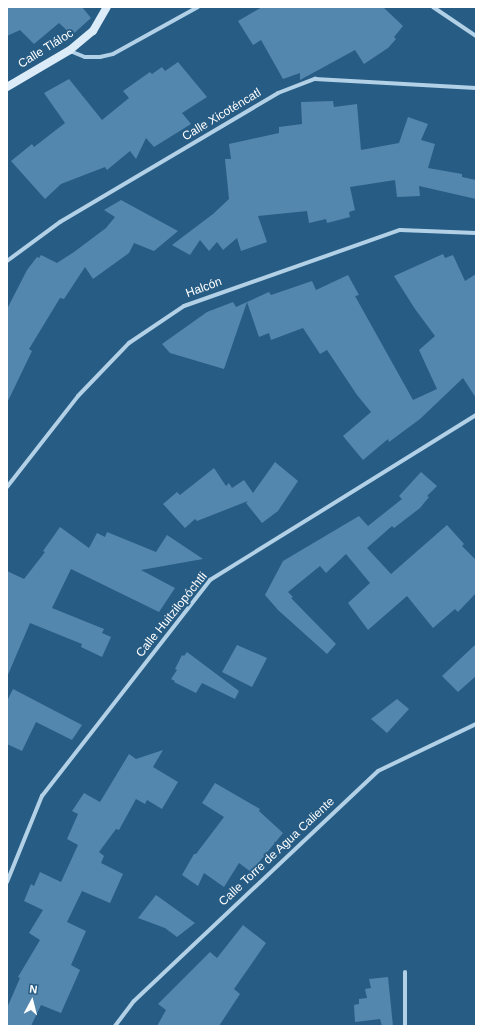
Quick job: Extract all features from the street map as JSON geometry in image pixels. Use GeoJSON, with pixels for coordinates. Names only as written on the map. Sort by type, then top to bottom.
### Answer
{"type":"FeatureCollection","features":[{"type":"Feature","properties":{"kind":"street","name":"Calle Tláloc"},"geometry":{"type":"LineString","coordinates":[[7,87],[70,50],[93,31],[107,7]]}},
{"type":"Feature","properties":{"kind":"street"},"geometry":{"type":"LineString","coordinates":[[70,50],[85,57],[100,57],[113,54],[198,7]]}},
{"type":"Feature","properties":{"kind":"street"},"geometry":{"type":"LineString","coordinates":[[433,7],[476,36]]}},
{"type":"Feature","properties":{"kind":"street","name":"Calle Xicoténcatl"},"geometry":{"type":"LineString","coordinates":[[7,261],[60,222],[278,93],[315,80],[476,88]]}},
{"type":"Feature","properties":{"kind":"street","name":"Halcón"},"geometry":{"type":"LineString","coordinates":[[7,487],[78,396],[129,343],[184,306],[400,230],[476,233]]}},
{"type":"Feature","properties":{"kind":"street","name":"Calle Huitzilopóchtli"},"geometry":{"type":"LineString","coordinates":[[7,882],[42,796],[210,580],[476,415]]}},
{"type":"Feature","properties":{"kind":"street","name":"Calle Torre de Agua Caliente"},"geometry":{"type":"LineString","coordinates":[[115,1026],[134,1001],[378,772],[476,724]]}},
{"type":"Feature","properties":{"kind":"street"},"geometry":{"type":"LineString","coordinates":[[405,972],[405,1026]]}},
{"type":"Feature","properties":{"kind":"building"},"geometry":{"type":"Polygon","coordinates":[[[7,7],[82,7],[91,18],[72,35],[59,23],[34,44],[20,30],[7,36],[7,7]]]}},
{"type":"Feature","properties":{"kind":"building"},"geometry":{"type":"Polygon","coordinates":[[[262,7],[383,7],[403,26],[394,37],[396,39],[388,48],[364,64],[355,50],[300,80],[300,73],[283,79],[261,40],[253,45],[238,21],[262,7]]]}},
{"type":"Feature","properties":{"kind":"building"},"geometry":{"type":"Polygon","coordinates":[[[178,62],[207,97],[182,113],[191,124],[154,147],[146,138],[136,159],[130,151],[107,170],[105,167],[61,184],[45,199],[11,161],[32,144],[34,147],[65,123],[44,93],[69,79],[102,120],[129,98],[123,91],[150,72],[152,74],[162,67],[165,71],[178,62]]]}},
{"type":"Feature","properties":{"kind":"building"},"geometry":{"type":"Polygon","coordinates":[[[333,101],[334,107],[357,104],[361,150],[399,143],[408,117],[428,124],[421,140],[435,144],[428,168],[462,174],[462,177],[476,180],[476,199],[419,186],[420,196],[397,197],[395,180],[350,187],[355,210],[349,212],[350,217],[327,223],[326,219],[309,223],[307,211],[258,216],[267,242],[241,251],[237,238],[223,250],[217,242],[209,251],[200,240],[190,255],[172,245],[213,214],[229,199],[225,159],[231,159],[229,144],[279,133],[279,127],[302,124],[301,102],[333,101]]]}},
{"type":"Feature","properties":{"kind":"building"},"geometry":{"type":"Polygon","coordinates":[[[121,200],[178,231],[154,251],[134,243],[129,253],[93,279],[85,267],[64,299],[60,298],[29,349],[32,351],[7,403],[7,309],[27,270],[37,257],[39,258],[41,255],[57,263],[74,252],[106,228],[115,217],[104,210],[121,200]]]}},
{"type":"Feature","properties":{"kind":"building"},"geometry":{"type":"Polygon","coordinates":[[[443,254],[445,258],[453,255],[465,281],[476,274],[476,398],[463,378],[420,419],[389,442],[388,439],[363,460],[343,436],[371,412],[357,395],[327,350],[320,354],[303,328],[271,340],[269,333],[259,337],[247,302],[269,292],[271,295],[312,281],[316,290],[348,275],[359,295],[355,296],[413,400],[437,389],[419,350],[435,336],[415,309],[394,276],[443,254]]]}},
{"type":"Feature","properties":{"kind":"building"},"geometry":{"type":"Polygon","coordinates":[[[233,302],[236,307],[247,302],[224,369],[170,353],[162,344],[207,312],[233,302]]]}},
{"type":"Feature","properties":{"kind":"building"},"geometry":{"type":"Polygon","coordinates":[[[275,462],[298,481],[278,511],[262,523],[246,503],[248,501],[197,521],[195,519],[185,528],[163,504],[177,492],[180,495],[214,468],[226,486],[229,483],[232,488],[244,480],[253,493],[275,462]]]}},
{"type":"Feature","properties":{"kind":"building"},"geometry":{"type":"Polygon","coordinates":[[[421,472],[437,486],[427,496],[429,497],[420,508],[394,528],[392,526],[367,548],[391,574],[447,525],[464,544],[462,546],[476,560],[476,593],[458,612],[455,609],[433,628],[407,596],[368,630],[348,603],[370,583],[346,554],[326,573],[320,566],[288,592],[293,597],[291,598],[336,644],[327,654],[278,610],[265,595],[283,561],[359,516],[368,526],[402,499],[399,496],[421,472]]]}},
{"type":"Feature","properties":{"kind":"building"},"geometry":{"type":"Polygon","coordinates":[[[60,527],[89,548],[97,533],[105,537],[107,532],[156,552],[167,535],[203,559],[141,570],[175,588],[159,612],[71,569],[52,608],[104,629],[102,633],[111,637],[102,657],[81,647],[82,644],[30,623],[7,677],[7,571],[24,579],[45,552],[43,551],[60,527]]]}},
{"type":"Feature","properties":{"kind":"building"},"geometry":{"type":"Polygon","coordinates":[[[476,644],[476,676],[458,692],[442,676],[476,644]]]}},
{"type":"Feature","properties":{"kind":"building"},"geometry":{"type":"Polygon","coordinates":[[[237,645],[267,658],[252,687],[222,672],[237,645]]]}},
{"type":"Feature","properties":{"kind":"building"},"geometry":{"type":"Polygon","coordinates":[[[187,652],[239,691],[235,699],[202,683],[196,693],[174,682],[175,681],[171,679],[177,670],[175,669],[182,655],[184,656],[187,652]]]}},
{"type":"Feature","properties":{"kind":"building"},"geometry":{"type":"Polygon","coordinates":[[[13,689],[82,725],[72,740],[36,722],[22,751],[7,744],[7,701],[13,689]]]}},
{"type":"Feature","properties":{"kind":"building"},"geometry":{"type":"Polygon","coordinates":[[[397,699],[409,709],[387,733],[371,719],[397,699]]]}},
{"type":"Feature","properties":{"kind":"building"},"geometry":{"type":"Polygon","coordinates":[[[163,750],[153,767],[178,782],[162,809],[147,800],[145,804],[136,799],[119,830],[116,829],[99,852],[104,856],[101,863],[123,874],[110,903],[82,891],[67,922],[86,931],[71,965],[80,970],[61,1013],[41,1005],[31,1026],[7,1026],[7,1008],[20,978],[18,977],[40,940],[29,933],[43,910],[24,901],[31,884],[34,886],[40,872],[61,882],[78,845],[67,839],[78,814],[72,811],[84,793],[100,802],[129,754],[136,759],[163,750]]]}},
{"type":"Feature","properties":{"kind":"building"},"geometry":{"type":"Polygon","coordinates":[[[215,783],[260,809],[259,811],[283,833],[251,872],[239,863],[224,887],[204,873],[198,886],[182,875],[194,854],[196,854],[224,817],[202,803],[215,783]]]}},
{"type":"Feature","properties":{"kind":"building"},"geometry":{"type":"Polygon","coordinates":[[[156,895],[195,923],[177,937],[165,928],[138,918],[156,895]]]}},
{"type":"Feature","properties":{"kind":"building"},"geometry":{"type":"Polygon","coordinates":[[[243,925],[266,943],[234,989],[240,994],[219,1026],[157,1026],[166,1010],[158,1004],[210,952],[217,958],[243,925]]]}},
{"type":"Feature","properties":{"kind":"building"},"geometry":{"type":"Polygon","coordinates":[[[388,977],[393,1026],[382,1026],[380,1019],[355,1022],[354,1005],[359,1004],[359,999],[367,998],[365,989],[371,988],[369,979],[388,977]]]}}]}
